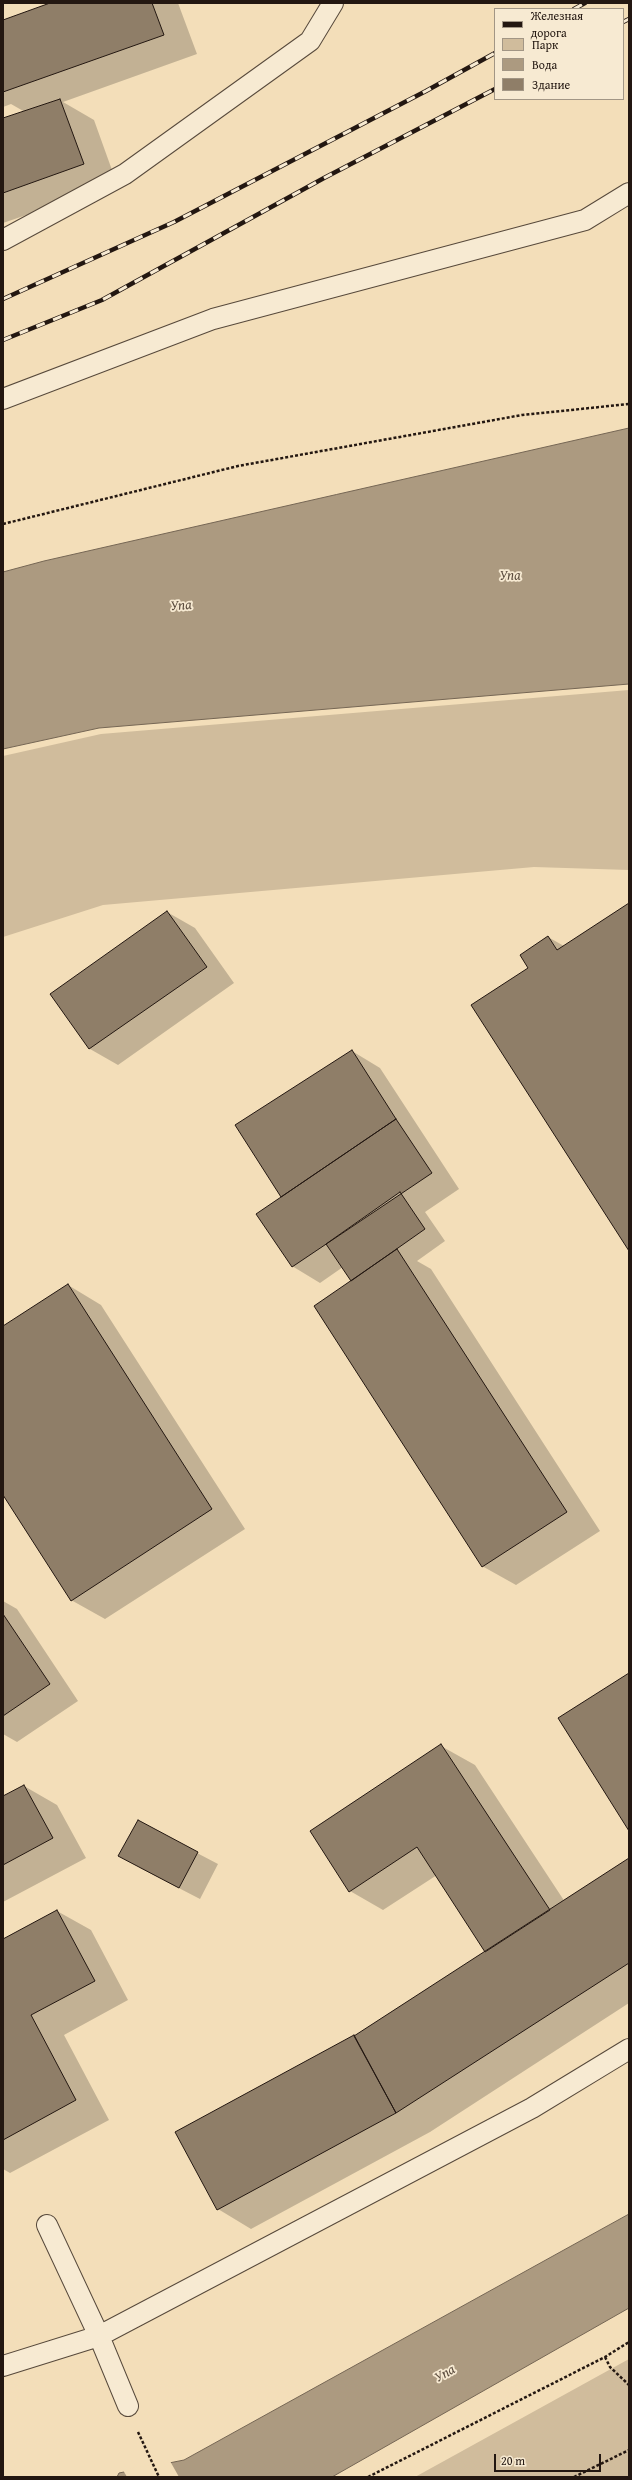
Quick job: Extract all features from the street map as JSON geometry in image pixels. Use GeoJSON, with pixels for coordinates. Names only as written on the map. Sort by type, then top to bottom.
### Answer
{"type":"FeatureCollection","features":[{"type":"Feature","properties":{"kind":"lane"},"geometry":{"type":"LineString","coordinates":[[3,240],[125,174],[202,119],[310,41],[333,3]]}},
{"type":"Feature","properties":{"kind":"lane"},"geometry":{"type":"LineString","coordinates":[[3,399],[213,319],[586,220],[629,193]]}},
{"type":"Feature","properties":{"kind":"lane"},"geometry":{"type":"LineString","coordinates":[[3,2366],[100,2336],[532,2108],[629,2049]]}},
{"type":"Feature","properties":{"kind":"lane"},"geometry":{"type":"LineString","coordinates":[[46,2225],[100,2336],[128,2406]]}},
{"type":"Feature","properties":{"kind":"path"},"geometry":{"type":"LineString","coordinates":[[3,524],[238,466],[522,416],[629,404]]}},
{"type":"Feature","properties":{"kind":"path"},"geometry":{"type":"LineString","coordinates":[[368,2477],[605,2357],[629,2342]]}},
{"type":"Feature","properties":{"kind":"path"},"geometry":{"type":"LineString","coordinates":[[605,2357],[610,2367],[629,2385]]}},
{"type":"Feature","properties":{"kind":"path"},"geometry":{"type":"LineString","coordinates":[[138,2432],[159,2477]]}},
{"type":"Feature","properties":{"kind":"path"},"geometry":{"type":"LineString","coordinates":[[574,2477],[629,2450]]}},
{"type":"Feature","properties":{"kind":"green space"},"geometry":{"type":"Polygon","coordinates":[[[629,690],[629,870],[534,867],[103,905],[3,937],[3,756],[101,734],[629,690]]]}},
{"type":"Feature","properties":{"kind":"green space"},"geometry":{"type":"Polygon","coordinates":[[[629,2359],[629,2477],[415,2477],[629,2359]]]}},
{"type":"Feature","properties":{"kind":"water","name":"Упа"},"geometry":{"type":"Polygon","coordinates":[[[629,428],[629,684],[99,728],[3,749],[3,572],[44,561],[629,428]]]}},
{"type":"Feature","properties":{"kind":"water","name":"Упа"},"geometry":{"type":"Polygon","coordinates":[[[629,2214],[629,2308],[332,2477],[117,2477],[119,2473],[184,2460],[629,2214]]]}},
{"type":"Feature","properties":{"kind":"pier"},"geometry":{"type":"Polygon","coordinates":[[[170,2461],[179,2477],[127,2477],[123,2470],[170,2461]]]}},
{"type":"Feature","properties":{"kind":"building"},"geometry":{"type":"Polygon","coordinates":[[[50,3],[152,3],[164,35],[3,92],[3,20],[50,3]]]}},
{"type":"Feature","properties":{"kind":"building"},"geometry":{"type":"Polygon","coordinates":[[[60,99],[84,164],[3,193],[3,118],[60,99]]]}},
{"type":"Feature","properties":{"kind":"building"},"geometry":{"type":"Polygon","coordinates":[[[629,903],[629,1251],[471,1005],[528,968],[520,955],[548,936],[557,950],[629,903]]]}},
{"type":"Feature","properties":{"kind":"building"},"geometry":{"type":"Polygon","coordinates":[[[167,911],[207,967],[89,1049],[50,994],[167,911]]]}},
{"type":"Feature","properties":{"kind":"building"},"geometry":{"type":"Polygon","coordinates":[[[352,1050],[396,1119],[281,1197],[235,1125],[352,1050]]]}},
{"type":"Feature","properties":{"kind":"building"},"geometry":{"type":"Polygon","coordinates":[[[396,1119],[432,1173],[292,1267],[256,1214],[396,1119]]]}},
{"type":"Feature","properties":{"kind":"building"},"geometry":{"type":"Polygon","coordinates":[[[400,1192],[425,1229],[351,1281],[326,1244],[400,1192]]]}},
{"type":"Feature","properties":{"kind":"building"},"geometry":{"type":"Polygon","coordinates":[[[397,1249],[567,1512],[482,1567],[314,1306],[397,1249]]]}},
{"type":"Feature","properties":{"kind":"building"},"geometry":{"type":"Polygon","coordinates":[[[68,1284],[212,1509],[71,1601],[3,1495],[3,1326],[68,1284]]]}},
{"type":"Feature","properties":{"kind":"building"},"geometry":{"type":"Polygon","coordinates":[[[3,1614],[50,1684],[3,1716],[3,1614]]]}},
{"type":"Feature","properties":{"kind":"building"},"geometry":{"type":"Polygon","coordinates":[[[629,1673],[629,1831],[558,1718],[629,1673]]]}},
{"type":"Feature","properties":{"kind":"building"},"geometry":{"type":"Polygon","coordinates":[[[441,1744],[550,1910],[485,1952],[417,1847],[349,1892],[310,1831],[441,1744]]]}},
{"type":"Feature","properties":{"kind":"building"},"geometry":{"type":"Polygon","coordinates":[[[24,1785],[53,1838],[3,1865],[3,1796],[24,1785]]]}},
{"type":"Feature","properties":{"kind":"building"},"geometry":{"type":"Polygon","coordinates":[[[138,1820],[198,1852],[179,1888],[118,1856],[138,1820]]]}},
{"type":"Feature","properties":{"kind":"building"},"geometry":{"type":"Polygon","coordinates":[[[629,1858],[629,1963],[396,2113],[354,2036],[629,1858]]]}},
{"type":"Feature","properties":{"kind":"building"},"geometry":{"type":"Polygon","coordinates":[[[57,1910],[95,1981],[31,2015],[76,2100],[3,2140],[3,1939],[57,1910]]]}},
{"type":"Feature","properties":{"kind":"building"},"geometry":{"type":"Polygon","coordinates":[[[354,2035],[396,2113],[217,2210],[175,2132],[354,2035]]]}},
{"type":"Feature","properties":{"kind":"railway"},"geometry":{"type":"LineString","coordinates":[[576,8],[585,3]]}},
{"type":"Feature","properties":{"kind":"railway"},"geometry":{"type":"LineString","coordinates":[[624,22],[629,19]]}},
{"type":"Feature","properties":{"kind":"railway"},"geometry":{"type":"LineString","coordinates":[[3,299],[174,222],[426,91],[494,54]]}},
{"type":"Feature","properties":{"kind":"railway"},"geometry":{"type":"LineString","coordinates":[[3,340],[102,300],[324,178],[494,90]]}}]}
